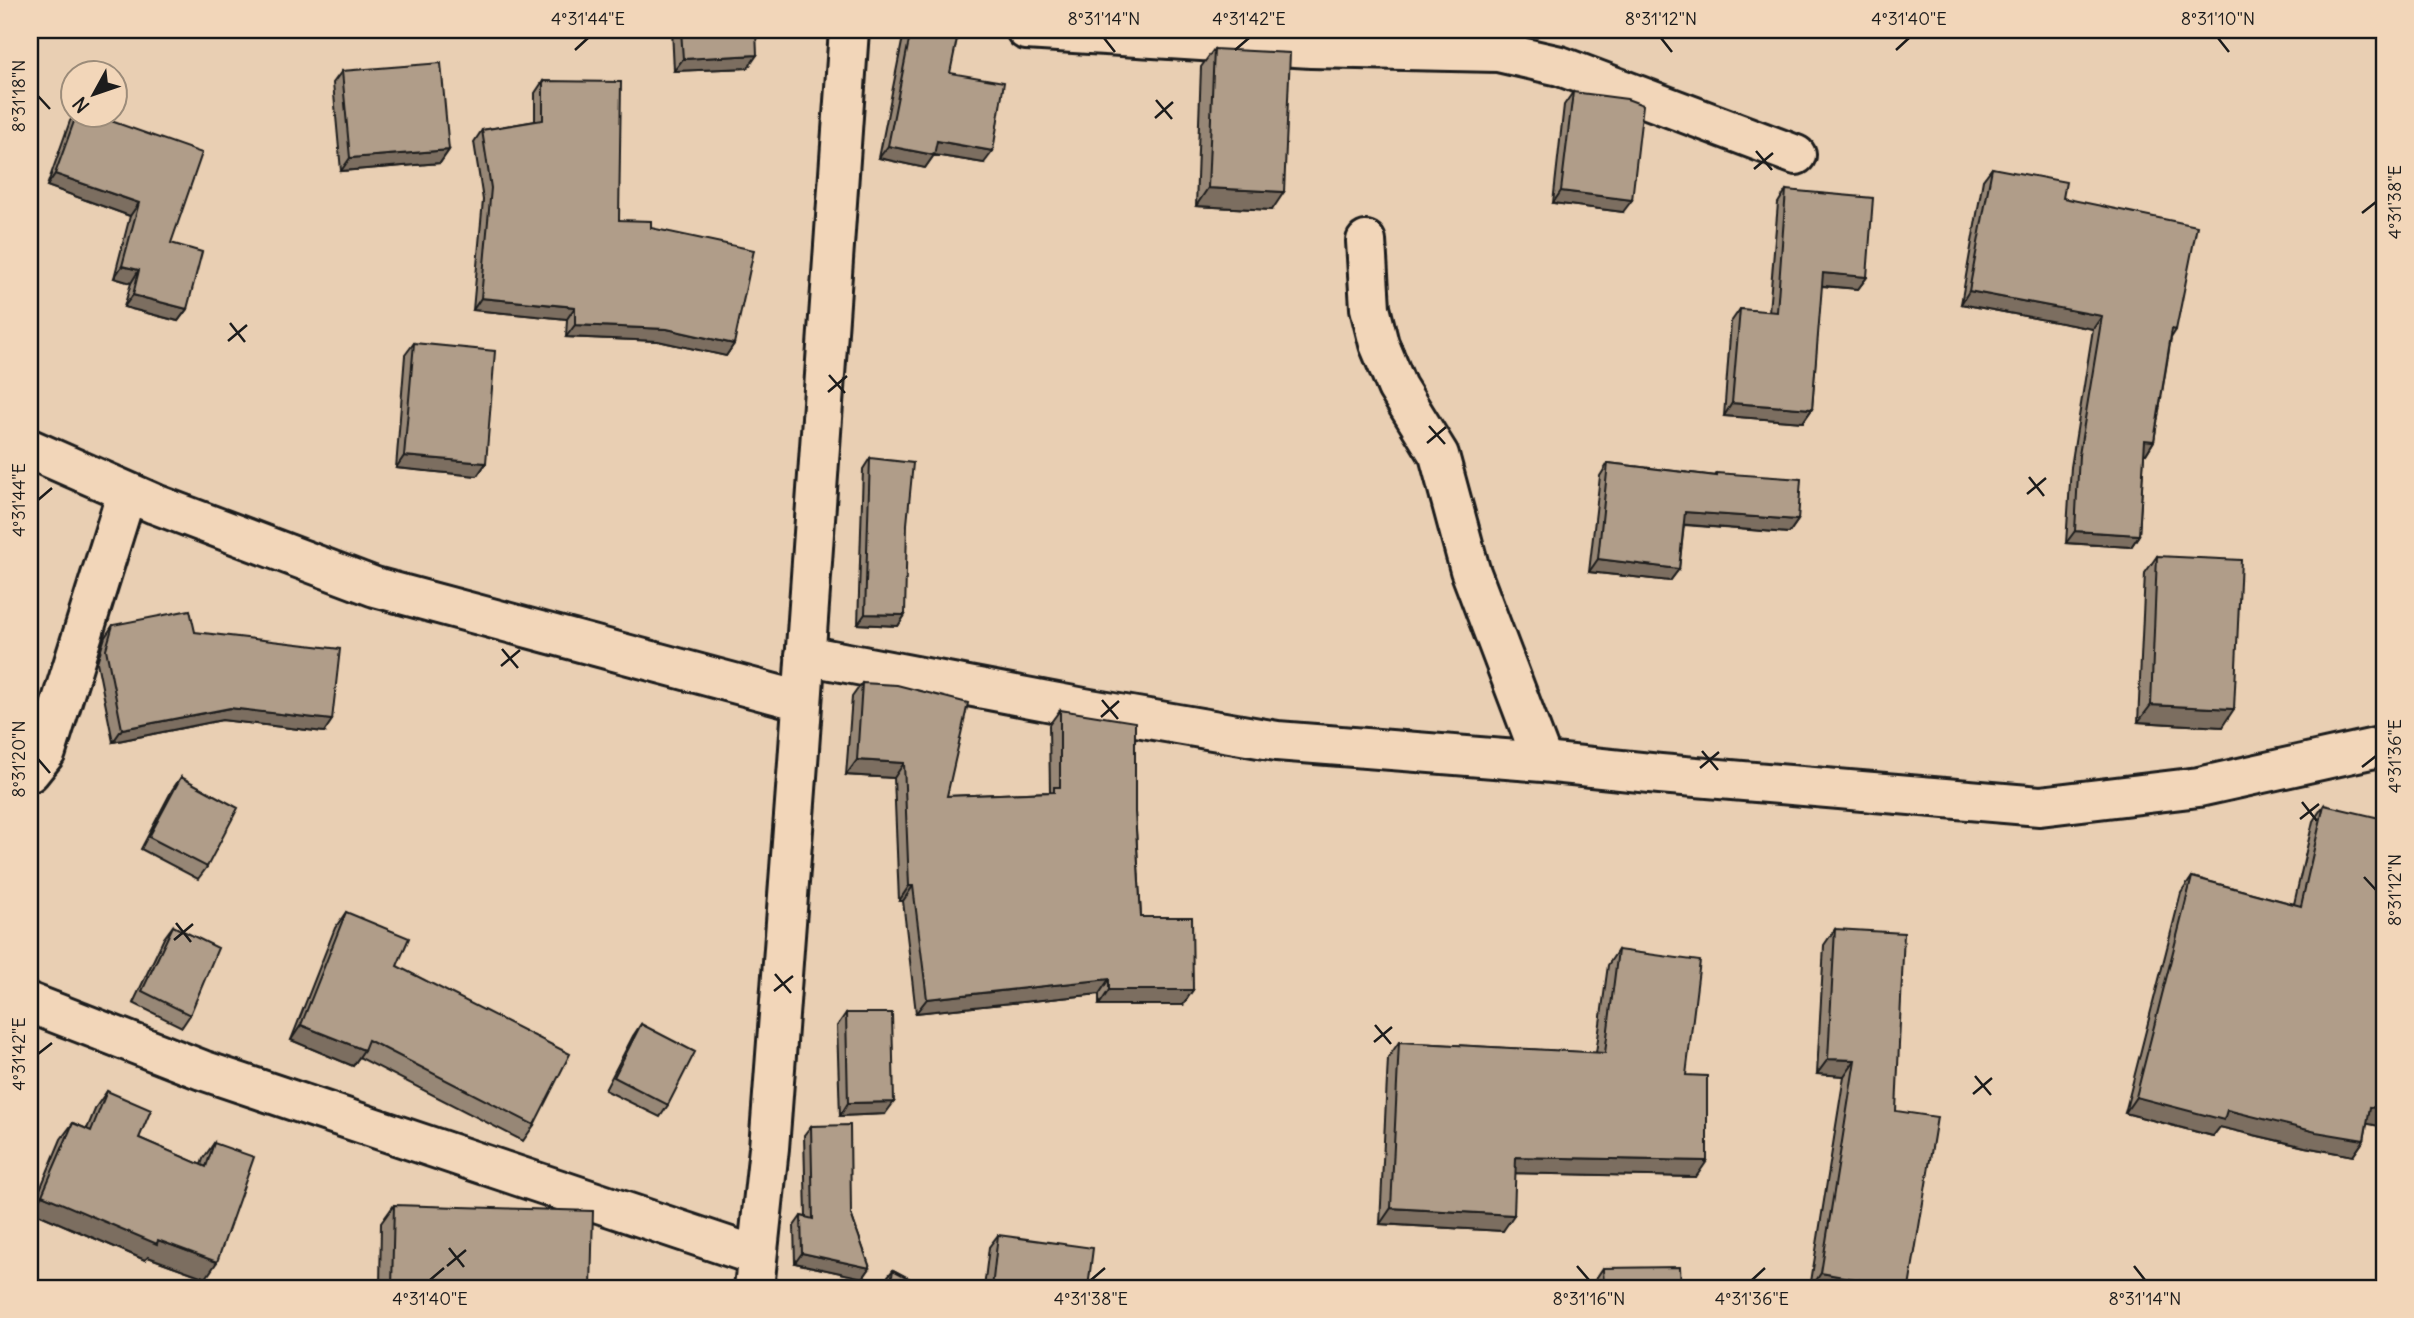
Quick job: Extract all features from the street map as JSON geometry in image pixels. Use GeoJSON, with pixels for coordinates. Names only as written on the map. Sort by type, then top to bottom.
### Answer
{"type":"FeatureCollection","features":[{"type":"Feature","properties":{"kind":"street"},"geometry":{"type":"LineString","coordinates":[[30,1003],[202,1070],[756,1272],[769,1148],[849,30]]}},
{"type":"Feature","properties":{"kind":"street"},"geometry":{"type":"LineString","coordinates":[[1026,30],[1311,48],[1498,52],[1560,66],[1796,155]]}},
{"type":"Feature","properties":{"kind":"street"},"geometry":{"type":"LineString","coordinates":[[1366,241],[1370,308],[1379,344],[1397,387],[1439,455],[1469,570],[1543,762]]}},
{"type":"Feature","properties":{"kind":"street"},"geometry":{"type":"LineString","coordinates":[[30,449],[127,492],[375,587],[801,701]]}},
{"type":"Feature","properties":{"kind":"street"},"geometry":{"type":"LineString","coordinates":[[30,772],[46,752],[127,492]]}},
{"type":"Feature","properties":{"kind":"street"},"geometry":{"type":"LineString","coordinates":[[805,655],[1084,708],[1277,741],[2040,806],[2199,787],[2384,746]]}},
{"type":"Feature","properties":{"kind":"building"},"geometry":{"type":"Polygon","coordinates":[[[681,30],[756,30],[757,55],[683,59],[681,30]]]}},
{"type":"Feature","properties":{"kind":"building"},"geometry":{"type":"Polygon","coordinates":[[[911,30],[957,39],[950,73],[1004,82],[993,151],[937,141],[934,155],[888,146],[911,30]]]}},
{"type":"Feature","properties":{"kind":"building"},"geometry":{"type":"Polygon","coordinates":[[[1214,49],[1290,53],[1284,192],[1208,188],[1214,49]]]}},
{"type":"Feature","properties":{"kind":"building"},"geometry":{"type":"Polygon","coordinates":[[[441,63],[449,150],[350,158],[342,71],[441,63]]]}},
{"type":"Feature","properties":{"kind":"building"},"geometry":{"type":"Polygon","coordinates":[[[543,81],[621,82],[619,220],[651,221],[651,228],[754,250],[734,344],[667,329],[575,325],[575,307],[481,298],[491,188],[482,130],[543,120],[543,81]]]}},
{"type":"Feature","properties":{"kind":"building"},"geometry":{"type":"Polygon","coordinates":[[[1573,92],[1627,99],[1643,105],[1632,200],[1561,191],[1573,92]]]}},
{"type":"Feature","properties":{"kind":"building"},"geometry":{"type":"Polygon","coordinates":[[[130,128],[202,153],[171,243],[202,252],[187,309],[133,295],[139,270],[122,266],[139,203],[55,174],[71,130],[130,130],[130,128]]]}},
{"type":"Feature","properties":{"kind":"building"},"geometry":{"type":"Polygon","coordinates":[[[1992,168],[2066,182],[2063,198],[2197,226],[2176,330],[2172,329],[2154,441],[2145,440],[2139,535],[2075,531],[2079,455],[2102,316],[1969,291],[1992,168]]]}},
{"type":"Feature","properties":{"kind":"building"},"geometry":{"type":"Polygon","coordinates":[[[1786,190],[1873,198],[1867,277],[1823,273],[1812,409],[1732,403],[1740,309],[1777,312],[1786,190]]]}},
{"type":"Feature","properties":{"kind":"building"},"geometry":{"type":"Polygon","coordinates":[[[414,343],[495,351],[486,463],[404,456],[414,343]]]}},
{"type":"Feature","properties":{"kind":"building"},"geometry":{"type":"Polygon","coordinates":[[[870,458],[913,463],[907,524],[905,615],[865,614],[870,458]]]}},
{"type":"Feature","properties":{"kind":"building"},"geometry":{"type":"Polygon","coordinates":[[[1608,463],[1717,476],[1717,473],[1801,479],[1798,520],[1685,512],[1679,569],[1598,559],[1608,463]]]}},
{"type":"Feature","properties":{"kind":"building"},"geometry":{"type":"Polygon","coordinates":[[[2157,556],[2241,560],[2234,709],[2151,705],[2157,556]]]}},
{"type":"Feature","properties":{"kind":"building"},"geometry":{"type":"Polygon","coordinates":[[[190,610],[195,632],[340,649],[332,720],[230,708],[122,729],[106,649],[113,625],[190,610]]]}},
{"type":"Feature","properties":{"kind":"building"},"geometry":{"type":"Polygon","coordinates":[[[862,683],[897,685],[968,703],[947,796],[1054,792],[1054,787],[1060,787],[1060,710],[1135,722],[1135,812],[1141,917],[1192,917],[1193,990],[1109,990],[1109,979],[927,999],[913,886],[909,886],[904,763],[857,760],[862,683]]]}},
{"type":"Feature","properties":{"kind":"building"},"geometry":{"type":"Polygon","coordinates":[[[181,777],[238,808],[207,867],[149,837],[181,777]]]}},
{"type":"Feature","properties":{"kind":"building"},"geometry":{"type":"Polygon","coordinates":[[[2324,805],[2384,819],[2384,1109],[2370,1107],[2364,1140],[2316,1132],[2227,1110],[2224,1120],[2136,1097],[2192,877],[2301,906],[2324,805]]]}},
{"type":"Feature","properties":{"kind":"building"},"geometry":{"type":"Polygon","coordinates":[[[346,912],[409,938],[397,966],[570,1054],[534,1125],[368,1040],[364,1050],[301,1025],[346,912]]]}},
{"type":"Feature","properties":{"kind":"building"},"geometry":{"type":"Polygon","coordinates":[[[173,926],[218,948],[190,1015],[142,991],[173,926]]]}},
{"type":"Feature","properties":{"kind":"building"},"geometry":{"type":"Polygon","coordinates":[[[1835,929],[1904,933],[1896,1111],[1937,1117],[1909,1288],[1871,1288],[1872,1282],[1821,1273],[1855,1060],[1828,1059],[1835,929]]]}},
{"type":"Feature","properties":{"kind":"building"},"geometry":{"type":"Polygon","coordinates":[[[1618,950],[1700,961],[1686,1075],[1707,1076],[1707,1161],[1516,1157],[1514,1215],[1391,1208],[1399,1042],[1605,1053],[1618,950]]]}},
{"type":"Feature","properties":{"kind":"building"},"geometry":{"type":"Polygon","coordinates":[[[846,1013],[892,1013],[894,1102],[848,1103],[846,1013]]]}},
{"type":"Feature","properties":{"kind":"building"},"geometry":{"type":"Polygon","coordinates":[[[641,1024],[695,1052],[668,1105],[614,1077],[641,1024]]]}},
{"type":"Feature","properties":{"kind":"building"},"geometry":{"type":"Polygon","coordinates":[[[107,1091],[151,1110],[139,1138],[206,1167],[214,1143],[254,1157],[217,1262],[158,1240],[157,1244],[42,1195],[73,1123],[91,1131],[107,1091]]]}},
{"type":"Feature","properties":{"kind":"building"},"geometry":{"type":"Polygon","coordinates":[[[850,1125],[851,1214],[870,1268],[802,1253],[801,1216],[813,1219],[811,1126],[850,1125]]]}},
{"type":"Feature","properties":{"kind":"building"},"geometry":{"type":"Polygon","coordinates":[[[394,1205],[593,1211],[591,1288],[392,1288],[394,1205]]]}},
{"type":"Feature","properties":{"kind":"building"},"geometry":{"type":"Polygon","coordinates":[[[998,1235],[1093,1248],[1088,1288],[992,1288],[998,1235]]]}},
{"type":"Feature","properties":{"kind":"building"},"geometry":{"type":"Polygon","coordinates":[[[1680,1267],[1681,1288],[1604,1288],[1603,1268],[1680,1267]]]}},
{"type":"Feature","properties":{"kind":"building"},"geometry":{"type":"Polygon","coordinates":[[[893,1270],[925,1287],[971,1283],[971,1288],[890,1288],[893,1270]]]}}]}
